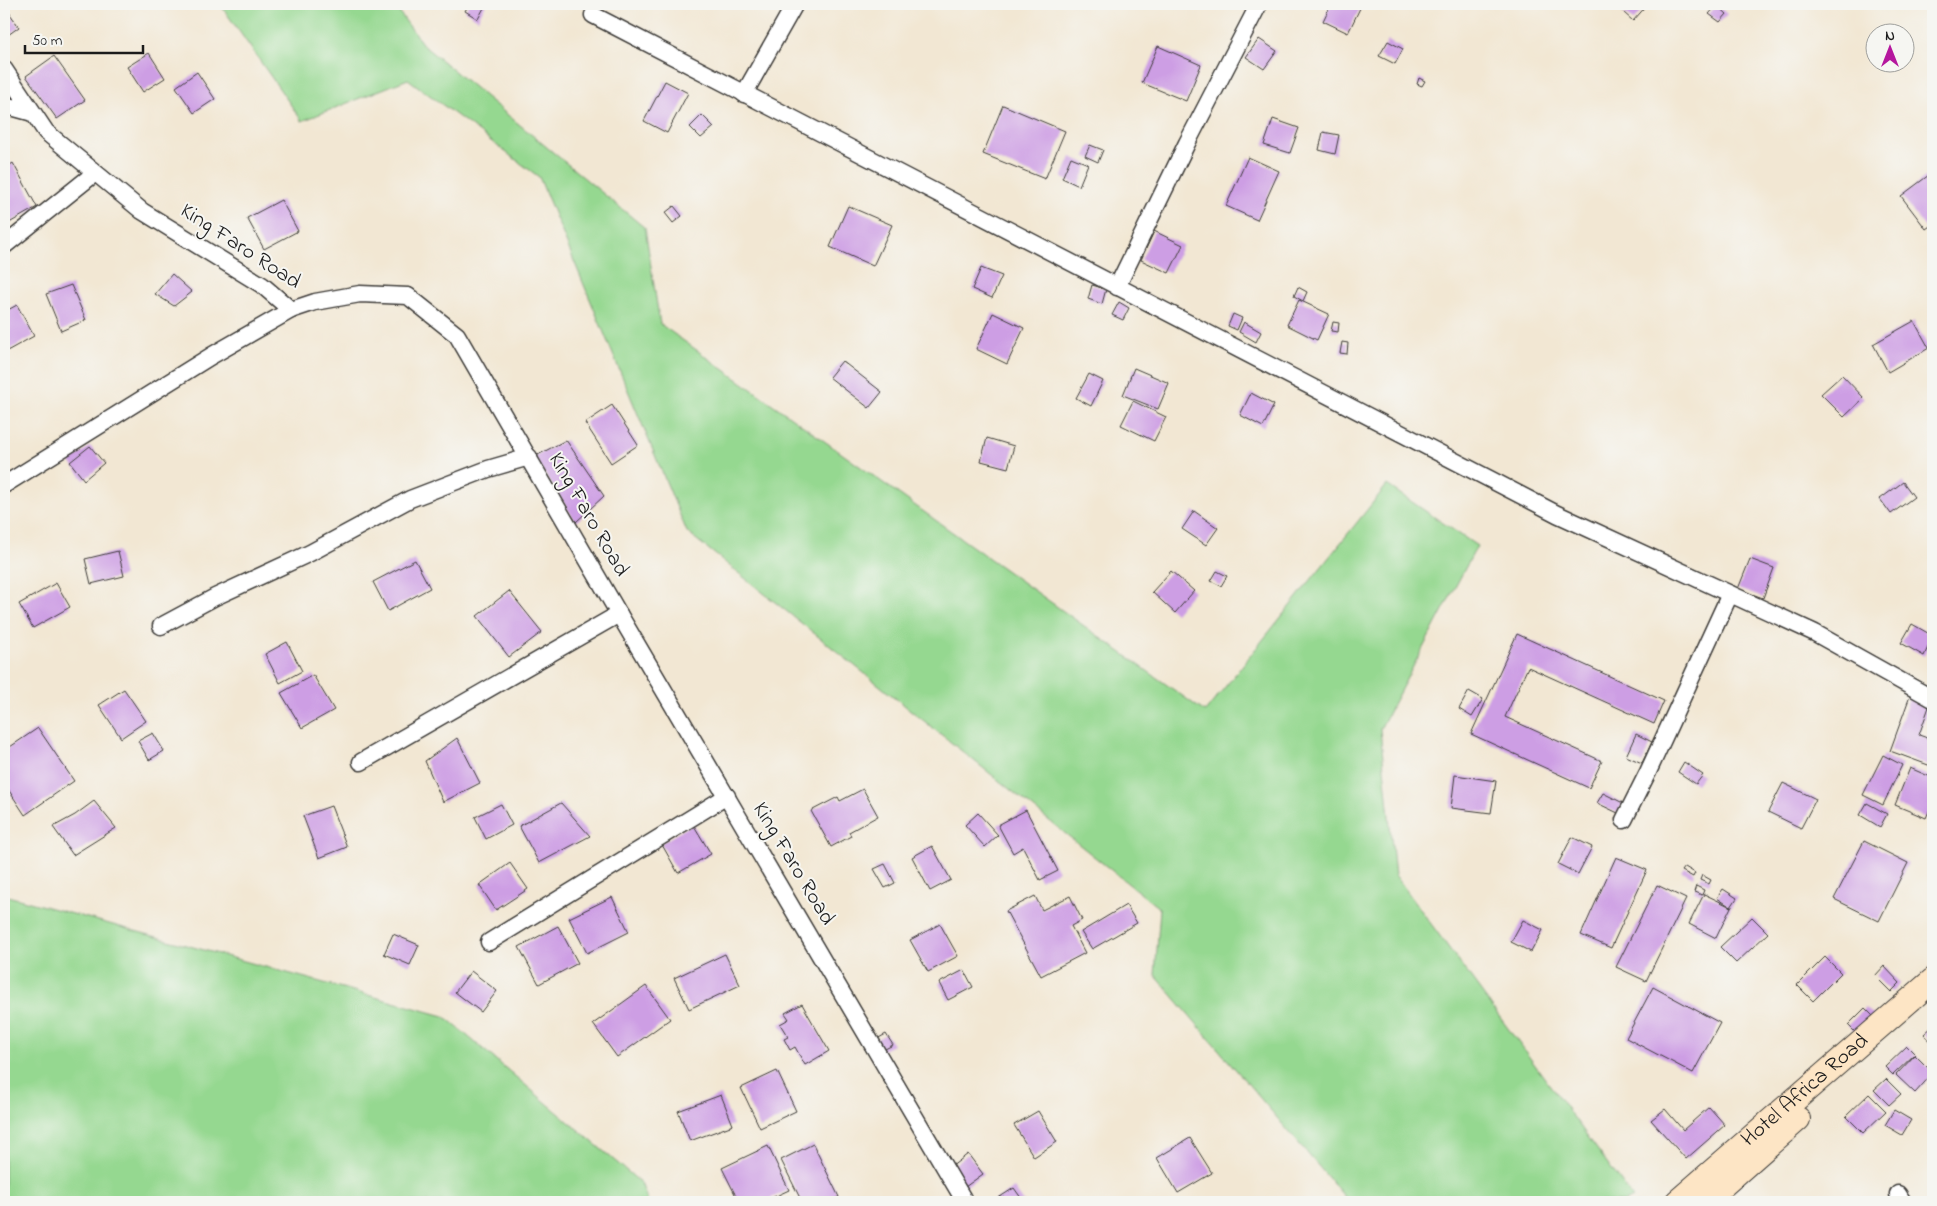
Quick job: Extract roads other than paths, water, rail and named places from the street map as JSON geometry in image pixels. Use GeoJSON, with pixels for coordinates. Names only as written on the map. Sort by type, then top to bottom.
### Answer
{"type":"FeatureCollection","features":[{"type":"Feature","properties":{"kind":"street"},"geometry":{"type":"LineString","coordinates":[[744,94],[795,4]]}},
{"type":"Feature","properties":{"kind":"street"},"geometry":{"type":"LineString","coordinates":[[1118,287],[1187,143],[1259,4]]}},
{"type":"Feature","properties":{"kind":"street"},"geometry":{"type":"LineString","coordinates":[[594,15],[1557,514],[1815,633],[1933,699]]}},
{"type":"Feature","properties":{"kind":"street","name":"King Faro Road"},"geometry":{"type":"LineString","coordinates":[[4,69],[46,132],[142,211],[262,285],[291,310],[315,302],[360,294],[408,296],[457,335],[965,1202]]}},
{"type":"Feature","properties":{"kind":"street"},"geometry":{"type":"LineString","coordinates":[[4,105],[33,113]]}},
{"type":"Feature","properties":{"kind":"street"},"geometry":{"type":"LineString","coordinates":[[4,246],[96,173]]}},
{"type":"Feature","properties":{"kind":"street"},"geometry":{"type":"LineString","coordinates":[[4,484],[211,356],[291,310]]}},
{"type":"Feature","properties":{"kind":"street"},"geometry":{"type":"LineString","coordinates":[[161,626],[214,597],[310,553],[410,499],[488,469],[529,457]]}},
{"type":"Feature","properties":{"kind":"street"},"geometry":{"type":"LineString","coordinates":[[1624,820],[1730,594]]}},
{"type":"Feature","properties":{"kind":"street"},"geometry":{"type":"LineString","coordinates":[[361,762],[619,614]]}},
{"type":"Feature","properties":{"kind":"street"},"geometry":{"type":"LineString","coordinates":[[490,942],[727,796]]}},
{"type":"Feature","properties":{"kind":"street","name":"Hotel Africa Road"},"geometry":{"type":"LineString","coordinates":[[1677,1202],[1933,980]]}},
{"type":"Feature","properties":{"kind":"street","name":"Hotel Africa Road"},"geometry":{"type":"LineString","coordinates":[[1704,1202],[1933,999]]}}]}
